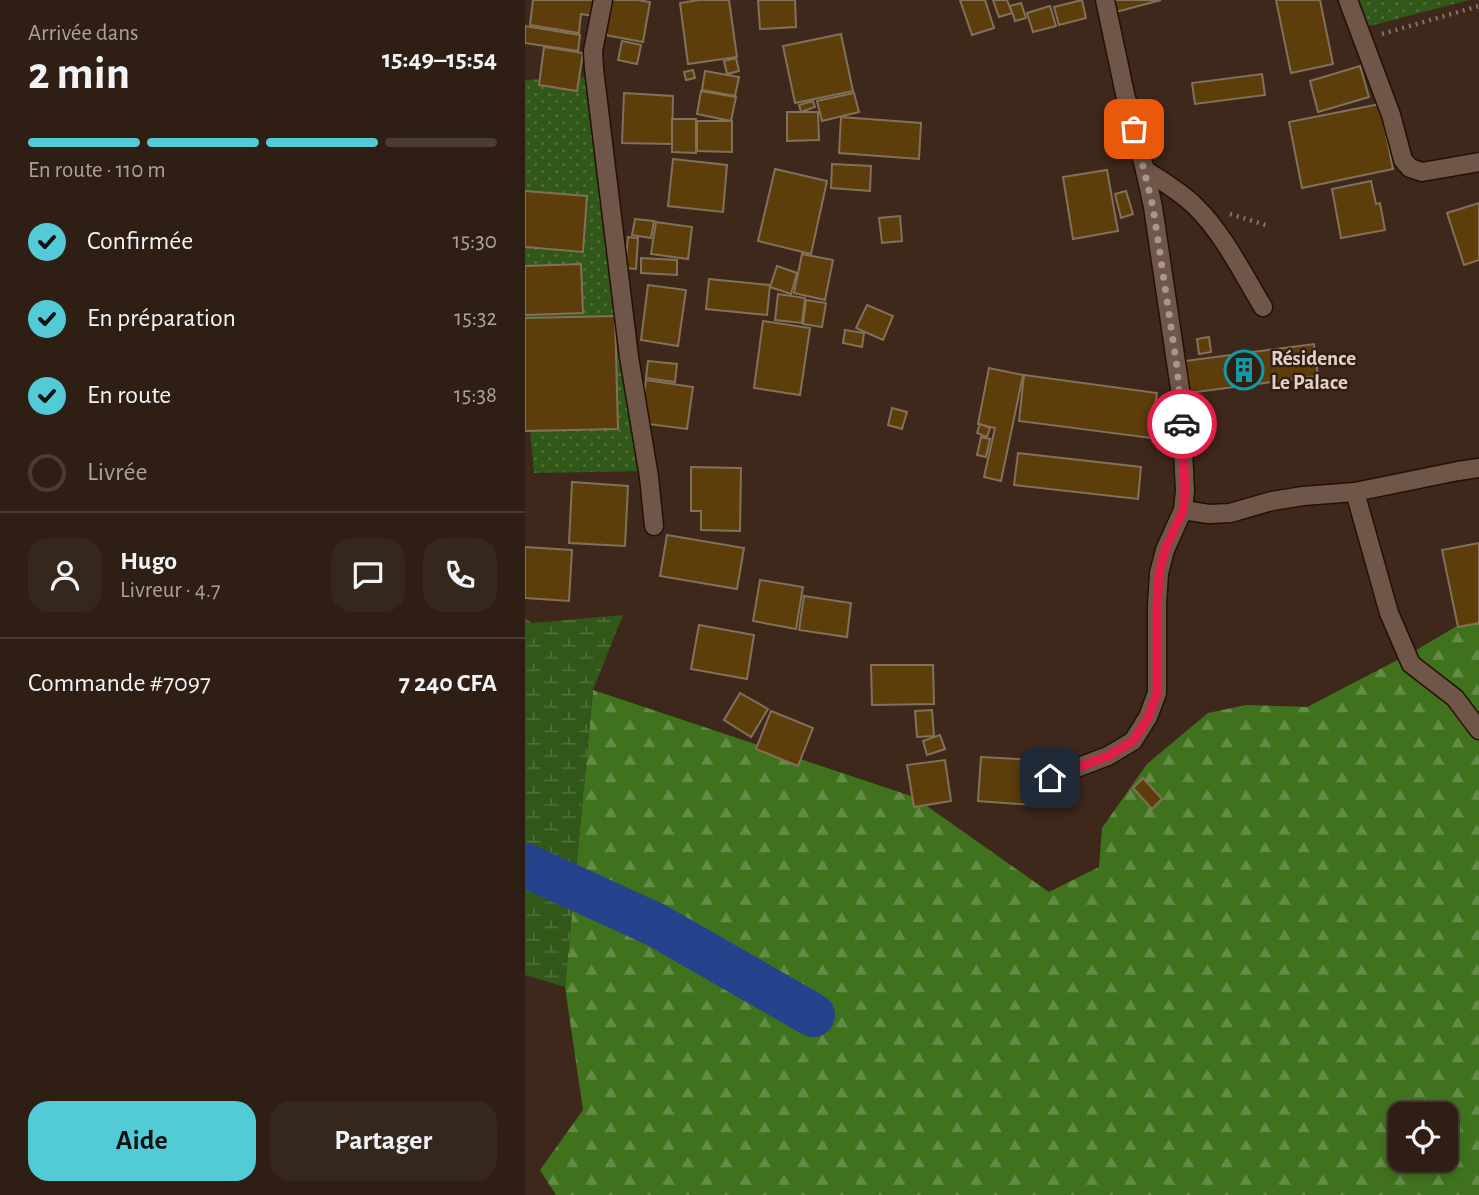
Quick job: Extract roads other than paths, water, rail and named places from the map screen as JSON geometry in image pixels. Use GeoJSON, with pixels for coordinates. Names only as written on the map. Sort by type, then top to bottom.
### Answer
{"type":"FeatureCollection","features":[{"type":"Feature","properties":{"kind":"street"},"geometry":{"type":"LineString","coordinates":[[603,0],[593,51],[594,69],[629,357],[655,526]]}},
{"type":"Feature","properties":{"kind":"street"},"geometry":{"type":"LineString","coordinates":[[1050,778],[1108,756],[1133,741],[1148,718],[1157,693],[1159,573],[1165,550],[1183,510],[1185,491],[1180,389],[1153,207],[1105,0]]}},
{"type":"Feature","properties":{"kind":"street"},"geometry":{"type":"LineString","coordinates":[[1348,0],[1391,116],[1403,160],[1410,168],[1422,172],[1479,162]]}},
{"type":"Feature","properties":{"kind":"street"},"geometry":{"type":"LineString","coordinates":[[1145,170],[1195,205],[1217,233],[1263,307]]}},
{"type":"Feature","properties":{"kind":"street"},"geometry":{"type":"LineString","coordinates":[[1183,510],[1209,514],[1230,513],[1250,506],[1303,496],[1355,492],[1479,468]]}},
{"type":"Feature","properties":{"kind":"street"},"geometry":{"type":"LineString","coordinates":[[1355,492],[1389,613],[1411,664],[1455,698],[1479,730]]}},
{"type":"Feature","properties":{"kind":"waterway"},"geometry":{"type":"LineString","coordinates":[[525,865],[656,925],[813,1015]]}},
{"type":"Feature","properties":{"kind":"place","name":"Résidence Le Palace"},"geometry":{"type":"Point","coordinates":[1244,370]}}]}
